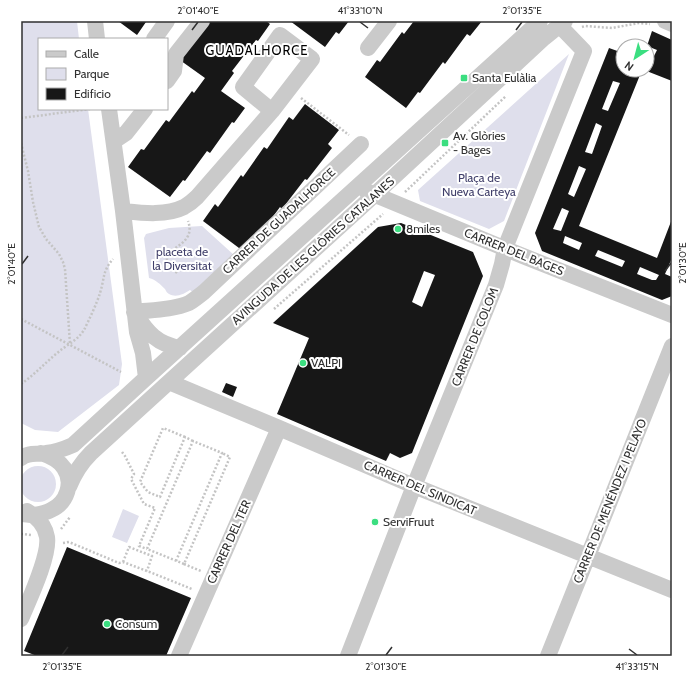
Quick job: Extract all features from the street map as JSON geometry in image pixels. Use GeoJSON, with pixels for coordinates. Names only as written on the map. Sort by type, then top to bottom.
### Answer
{"type":"FeatureCollection","features":[{"type":"Feature","properties":{"kind":"street"},"geometry":{"type":"LineString","coordinates":[[95,21],[97,38]]}},
{"type":"Feature","properties":{"kind":"street"},"geometry":{"type":"LineString","coordinates":[[155,38],[167,21]]}},
{"type":"Feature","properties":{"kind":"street"},"geometry":{"type":"LineString","coordinates":[[168,80],[174,71],[176,54],[202,21]]}},
{"type":"Feature","properties":{"kind":"street"},"geometry":{"type":"LineString","coordinates":[[368,48],[389,21]]}},
{"type":"Feature","properties":{"kind":"street","name":"AVINGUDA DE LES GLÒRIES CATALANES"},"geometry":{"type":"LineString","coordinates":[[21,458],[26,454],[44,454],[61,451],[73,446],[538,22]]}},
{"type":"Feature","properties":{"kind":"street"},"geometry":{"type":"LineString","coordinates":[[659,23],[672,24]]}},
{"type":"Feature","properties":{"kind":"street","name":"AVINGUDA DE LES GLÒRIES CATALANES"},"geometry":{"type":"LineString","coordinates":[[25,512],[43,513],[53,510],[61,504],[66,496],[73,477],[83,460],[374,195],[564,27]]}},
{"type":"Feature","properties":{"kind":"street","name":"CARRER DE COLOM"},"geometry":{"type":"LineString","coordinates":[[348,656],[414,486],[496,285],[505,248],[584,51],[564,27]]}},
{"type":"Feature","properties":{"kind":"street"},"geometry":{"type":"LineString","coordinates":[[123,211],[147,214],[168,211],[183,207],[197,197],[272,111],[312,59],[280,35],[243,87],[272,111]]}},
{"type":"Feature","properties":{"kind":"street"},"geometry":{"type":"LineString","coordinates":[[109,110],[123,211],[134,312],[137,332],[143,353],[146,378]]}},
{"type":"Feature","properties":{"kind":"street"},"geometry":{"type":"LineString","coordinates":[[114,141],[126,133],[144,110]]}},
{"type":"Feature","properties":{"kind":"street","name":"CARRER DE GUADALHORCE"},"geometry":{"type":"LineString","coordinates":[[134,312],[184,305],[198,297],[361,144]]}},
{"type":"Feature","properties":{"kind":"street","name":"CARRER DEL BAGES"},"geometry":{"type":"LineString","coordinates":[[357,186],[374,195],[672,315]]}},
{"type":"Feature","properties":{"kind":"street"},"geometry":{"type":"LineString","coordinates":[[134,312],[144,327],[154,338],[164,344],[180,348]]}},
{"type":"Feature","properties":{"kind":"street","name":"CARRER DE MENÉNDEZ I PELAYO"},"geometry":{"type":"LineString","coordinates":[[548,656],[672,346]]}},
{"type":"Feature","properties":{"kind":"street","name":"CARRER DEL SINDICAT"},"geometry":{"type":"LineString","coordinates":[[169,382],[414,486],[672,590]]}},
{"type":"Feature","properties":{"kind":"street","name":"CARRER DEL TER"},"geometry":{"type":"LineString","coordinates":[[179,656],[279,428]]}},
{"type":"Feature","properties":{"kind":"street"},"geometry":{"type":"LineString","coordinates":[[21,446],[56,460],[64,468],[68,477],[69,487]]}},
{"type":"Feature","properties":{"kind":"street"},"geometry":{"type":"LineString","coordinates":[[21,619],[41,568],[47,545],[47,536],[40,521],[25,512]]}},
{"type":"Feature","properties":{"kind":"path"},"geometry":{"type":"LineString","coordinates":[[564,27],[577,29],[585,26],[612,28],[639,23],[659,23]]}},
{"type":"Feature","properties":{"kind":"path"},"geometry":{"type":"LineString","coordinates":[[289,88],[361,144]]}},
{"type":"Feature","properties":{"kind":"path"},"geometry":{"type":"LineString","coordinates":[[273,310],[383,214],[510,92]]}},
{"type":"Feature","properties":{"kind":"path"},"geometry":{"type":"LineString","coordinates":[[21,118],[82,110]]}},
{"type":"Feature","properties":{"kind":"path"},"geometry":{"type":"LineString","coordinates":[[21,143],[28,171],[32,202],[39,228],[59,254],[65,269],[70,344]]}},
{"type":"Feature","properties":{"kind":"path"},"geometry":{"type":"LineString","coordinates":[[176,273],[167,258],[170,252],[186,240],[189,233],[190,227],[183,207]]}},
{"type":"Feature","properties":{"kind":"path"},"geometry":{"type":"LineString","coordinates":[[21,384],[39,370],[59,351],[79,337],[84,330],[100,293],[104,272],[126,243]]}},
{"type":"Feature","properties":{"kind":"path"},"geometry":{"type":"LineString","coordinates":[[21,320],[70,344],[121,372]]}},
{"type":"Feature","properties":{"kind":"path"},"geometry":{"type":"LineString","coordinates":[[184,564],[230,456],[193,441],[185,437],[163,428],[140,482],[148,492],[160,497],[185,437]]}},
{"type":"Feature","properties":{"kind":"path"},"geometry":{"type":"LineString","coordinates":[[147,549],[193,441]]}},
{"type":"Feature","properties":{"kind":"path"},"geometry":{"type":"LineString","coordinates":[[122,452],[134,474],[131,479],[144,504],[155,508],[139,546],[202,571]]}},
{"type":"Feature","properties":{"kind":"path"},"geometry":{"type":"LineString","coordinates":[[176,561],[222,453]]}},
{"type":"Feature","properties":{"kind":"path"},"geometry":{"type":"LineString","coordinates":[[60,543],[69,542],[119,563],[123,562],[147,570],[206,594]]}},
{"type":"Feature","properties":{"kind":"path"},"geometry":{"type":"LineString","coordinates":[[123,562],[129,547],[152,556],[147,570]]}},
{"type":"Feature","properties":{"kind":"green space"},"geometry":{"type":"Polygon","coordinates":[[[21,21],[77,21],[79,38],[38,38],[38,110],[88,110],[122,364],[119,385],[58,432],[35,430],[21,423],[21,21]]]}},
{"type":"Feature","properties":{"kind":"green space","name":"Plaça de Nueva Carteya"},"geometry":{"type":"Polygon","coordinates":[[[569,54],[504,221],[489,229],[420,201],[418,190],[569,54]]]}},
{"type":"Feature","properties":{"kind":"green space","name":"placeta de la Diversitat"},"geometry":{"type":"Polygon","coordinates":[[[202,226],[234,255],[195,294],[190,290],[177,296],[167,293],[158,282],[149,278],[144,238],[146,234],[169,228],[202,226]]]}},
{"type":"Feature","properties":{"kind":"green space"},"geometry":{"type":"Polygon","coordinates":[[[42,466],[51,471],[55,477],[55,491],[51,497],[42,502],[34,502],[25,497],[21,491],[20,480],[25,471],[31,467],[42,466]]]}},
{"type":"Feature","properties":{"kind":"green space"},"geometry":{"type":"Polygon","coordinates":[[[123,509],[139,516],[127,543],[112,537],[123,509]]]}},
{"type":"Feature","properties":{"kind":"building"},"geometry":{"type":"Polygon","coordinates":[[[118,21],[145,21],[146,22],[137,35],[118,21]]]}},
{"type":"Feature","properties":{"kind":"building"},"geometry":{"type":"Polygon","coordinates":[[[205,21],[266,21],[270,24],[258,41],[256,40],[232,71],[234,73],[221,91],[245,108],[234,123],[232,122],[210,153],[207,151],[185,181],[183,180],[170,197],[128,167],[141,149],[144,150],[166,120],[169,122],[192,91],[194,93],[205,78],[177,58],[205,21]]]}},
{"type":"Feature","properties":{"kind":"building"},"geometry":{"type":"Polygon","coordinates":[[[290,21],[349,21],[339,34],[336,32],[325,47],[290,21]]]}},
{"type":"Feature","properties":{"kind":"building"},"geometry":{"type":"Polygon","coordinates":[[[414,21],[482,21],[470,36],[467,34],[445,64],[443,62],[420,93],[418,92],[406,108],[365,77],[377,60],[380,62],[402,32],[404,34],[414,21]]]}},
{"type":"Feature","properties":{"kind":"building"},"geometry":{"type":"Polygon","coordinates":[[[652,31],[672,40],[672,81],[655,74],[655,54],[657,50],[655,49],[655,38],[650,38],[652,31]]]}},
{"type":"Feature","properties":{"kind":"building"},"geometry":{"type":"Polygon","coordinates":[[[609,48],[615,50],[615,78],[639,78],[579,226],[657,258],[672,219],[672,258],[665,274],[672,277],[672,296],[662,300],[542,251],[535,233],[609,48]],[[613,81],[602,109],[608,111],[620,83],[613,81]],[[596,123],[585,152],[592,154],[602,126],[596,123]],[[579,166],[568,194],[574,197],[586,169],[579,166]],[[562,208],[553,229],[561,231],[569,211],[562,208]],[[565,236],[563,243],[579,250],[582,243],[565,236]],[[598,250],[595,256],[622,267],[625,261],[598,250]],[[640,267],[637,274],[652,280],[656,280],[659,275],[640,267]]]}},
{"type":"Feature","properties":{"kind":"building"},"geometry":{"type":"Polygon","coordinates":[[[305,104],[339,130],[328,144],[332,148],[307,180],[305,179],[282,209],[280,207],[258,237],[243,251],[203,221],[215,204],[218,207],[241,175],[243,177],[264,147],[267,149],[289,117],[293,120],[305,104]]]}},
{"type":"Feature","properties":{"kind":"building"},"geometry":{"type":"Polygon","coordinates":[[[401,223],[473,252],[483,276],[412,453],[400,458],[390,453],[386,461],[277,414],[309,338],[273,323],[378,227],[401,223]],[[424,271],[412,302],[422,307],[435,275],[424,271]]]}},
{"type":"Feature","properties":{"kind":"building"},"geometry":{"type":"Polygon","coordinates":[[[226,383],[237,387],[233,397],[222,392],[226,383]]]}},
{"type":"Feature","properties":{"kind":"building","name":"Consum"},"geometry":{"type":"Polygon","coordinates":[[[67,547],[191,598],[166,656],[37,656],[24,651],[67,547]]]}},
{"type":"Feature","properties":{"kind":"place","name":"Santa Eulàlia"},"geometry":{"type":"Point","coordinates":[464,78]}},
{"type":"Feature","properties":{"kind":"place","name":"Av. Glòries - Bages"},"geometry":{"type":"Point","coordinates":[445,143]}},
{"type":"Feature","properties":{"kind":"place","name":"8miles"},"geometry":{"type":"Point","coordinates":[398,229]}},
{"type":"Feature","properties":{"kind":"place","name":"VALPI"},"geometry":{"type":"Point","coordinates":[303,363]}},
{"type":"Feature","properties":{"kind":"place","name":"ServiFruut"},"geometry":{"type":"Point","coordinates":[375,522]}},
{"type":"Feature","properties":{"kind":"place","name":"Consum"},"geometry":{"type":"Point","coordinates":[107,624]}},
{"type":"Feature","properties":{"kind":"district","name":"GUADALHORCE"},"geometry":{"type":"Point","coordinates":[257,50]}}]}
